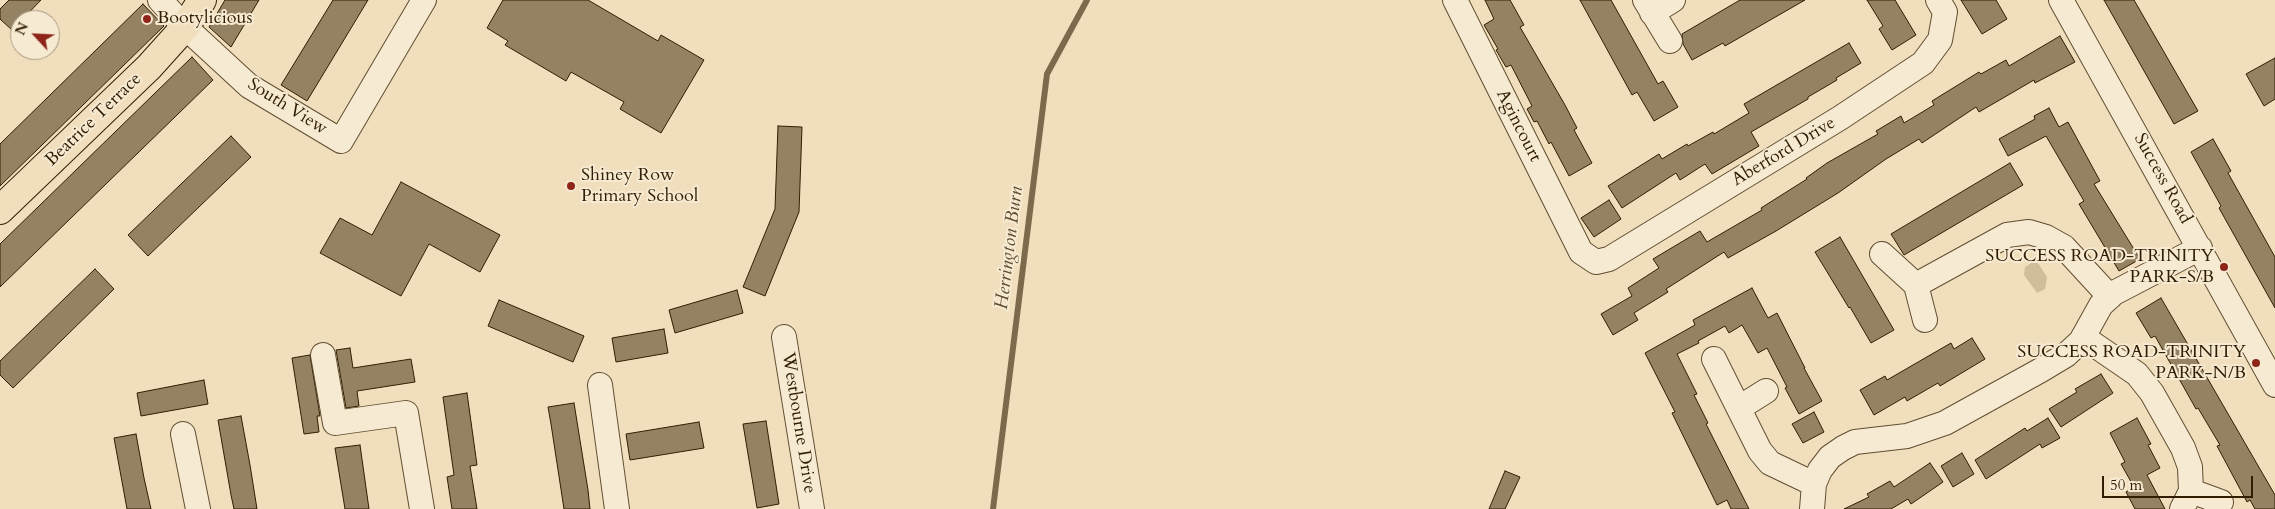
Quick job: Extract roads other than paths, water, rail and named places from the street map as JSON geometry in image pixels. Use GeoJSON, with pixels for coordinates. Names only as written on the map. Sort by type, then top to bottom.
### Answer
{"type":"FeatureCollection","features":[{"type":"Feature","properties":{"kind":"main road","name":"Beatrice Terrace"},"geometry":{"type":"LineString","coordinates":[[0,210],[149,67],[185,27],[202,0]]}},
{"type":"Feature","properties":{"kind":"street","name":"South View"},"geometry":{"type":"LineString","coordinates":[[160,0],[185,27],[249,86],[342,141],[424,0]]}},
{"type":"Feature","properties":{"kind":"street","name":"Agincourt"},"geometry":{"type":"LineString","coordinates":[[1455,0],[1581,252]]}},
{"type":"Feature","properties":{"kind":"street"},"geometry":{"type":"LineString","coordinates":[[1670,41],[1648,6],[1673,0]]}},
{"type":"Feature","properties":{"kind":"street","name":"Aberford Drive"},"geometry":{"type":"LineString","coordinates":[[1581,252],[1596,262],[1609,259],[1840,118],[1923,63],[1940,40],[1945,12],[1938,0]]}},
{"type":"Feature","properties":{"kind":"street","name":"Success Road"},"geometry":{"type":"LineString","coordinates":[[2061,0],[2275,385]]}},
{"type":"Feature","properties":{"kind":"street"},"geometry":{"type":"LineString","coordinates":[[1916,285],[2006,235],[2029,232],[2046,237],[2064,247],[2110,297]]}},
{"type":"Feature","properties":{"kind":"street"},"geometry":{"type":"LineString","coordinates":[[1812,509],[1814,484],[1820,470],[1830,457],[1842,448],[1855,442],[1907,436],[1945,423],[2066,355],[2083,337],[2101,305],[2110,297],[2200,248]]}},
{"type":"Feature","properties":{"kind":"street"},"geometry":{"type":"LineString","coordinates":[[1882,254],[1916,285],[1925,320]]}},
{"type":"Feature","properties":{"kind":"street","name":"Westbourne Drive"},"geometry":{"type":"LineString","coordinates":[[784,337],[812,509]]}},
{"type":"Feature","properties":{"kind":"street"},"geometry":{"type":"LineString","coordinates":[[2083,337],[2137,374],[2152,393],[2183,448],[2190,467],[2186,500],[2221,502]]}},
{"type":"Feature","properties":{"kind":"street"},"geometry":{"type":"LineString","coordinates":[[323,355],[335,424],[406,413],[422,509]]}},
{"type":"Feature","properties":{"kind":"street"},"geometry":{"type":"LineString","coordinates":[[1714,358],[1760,450],[1770,463],[1814,484]]}},
{"type":"Feature","properties":{"kind":"street"},"geometry":{"type":"LineString","coordinates":[[600,385],[617,509]]}},
{"type":"Feature","properties":{"kind":"street"},"geometry":{"type":"LineString","coordinates":[[1739,408],[1766,391]]}},
{"type":"Feature","properties":{"kind":"street"},"geometry":{"type":"LineString","coordinates":[[183,434],[198,509]]}},
{"type":"Feature","properties":{"kind":"waterway","name":"Herrington Burn"},"geometry":{"type":"LineString","coordinates":[[993,509],[1047,74],[1087,0]]}},
{"type":"Feature","properties":{"kind":"place","name":"Bootylicious"},"geometry":{"type":"Point","coordinates":[147,19]}},
{"type":"Feature","properties":{"kind":"place","name":"Shiney Row Primary School"},"geometry":{"type":"Point","coordinates":[571,186]}},
{"type":"Feature","properties":{"kind":"place","name":"SUCCESS ROAD-TRINITY PARK-S/B"},"geometry":{"type":"Point","coordinates":[2224,267]}},
{"type":"Feature","properties":{"kind":"place","name":"SUCCESS ROAD-TRINITY PARK-N/B"},"geometry":{"type":"Point","coordinates":[2256,363]}}]}
